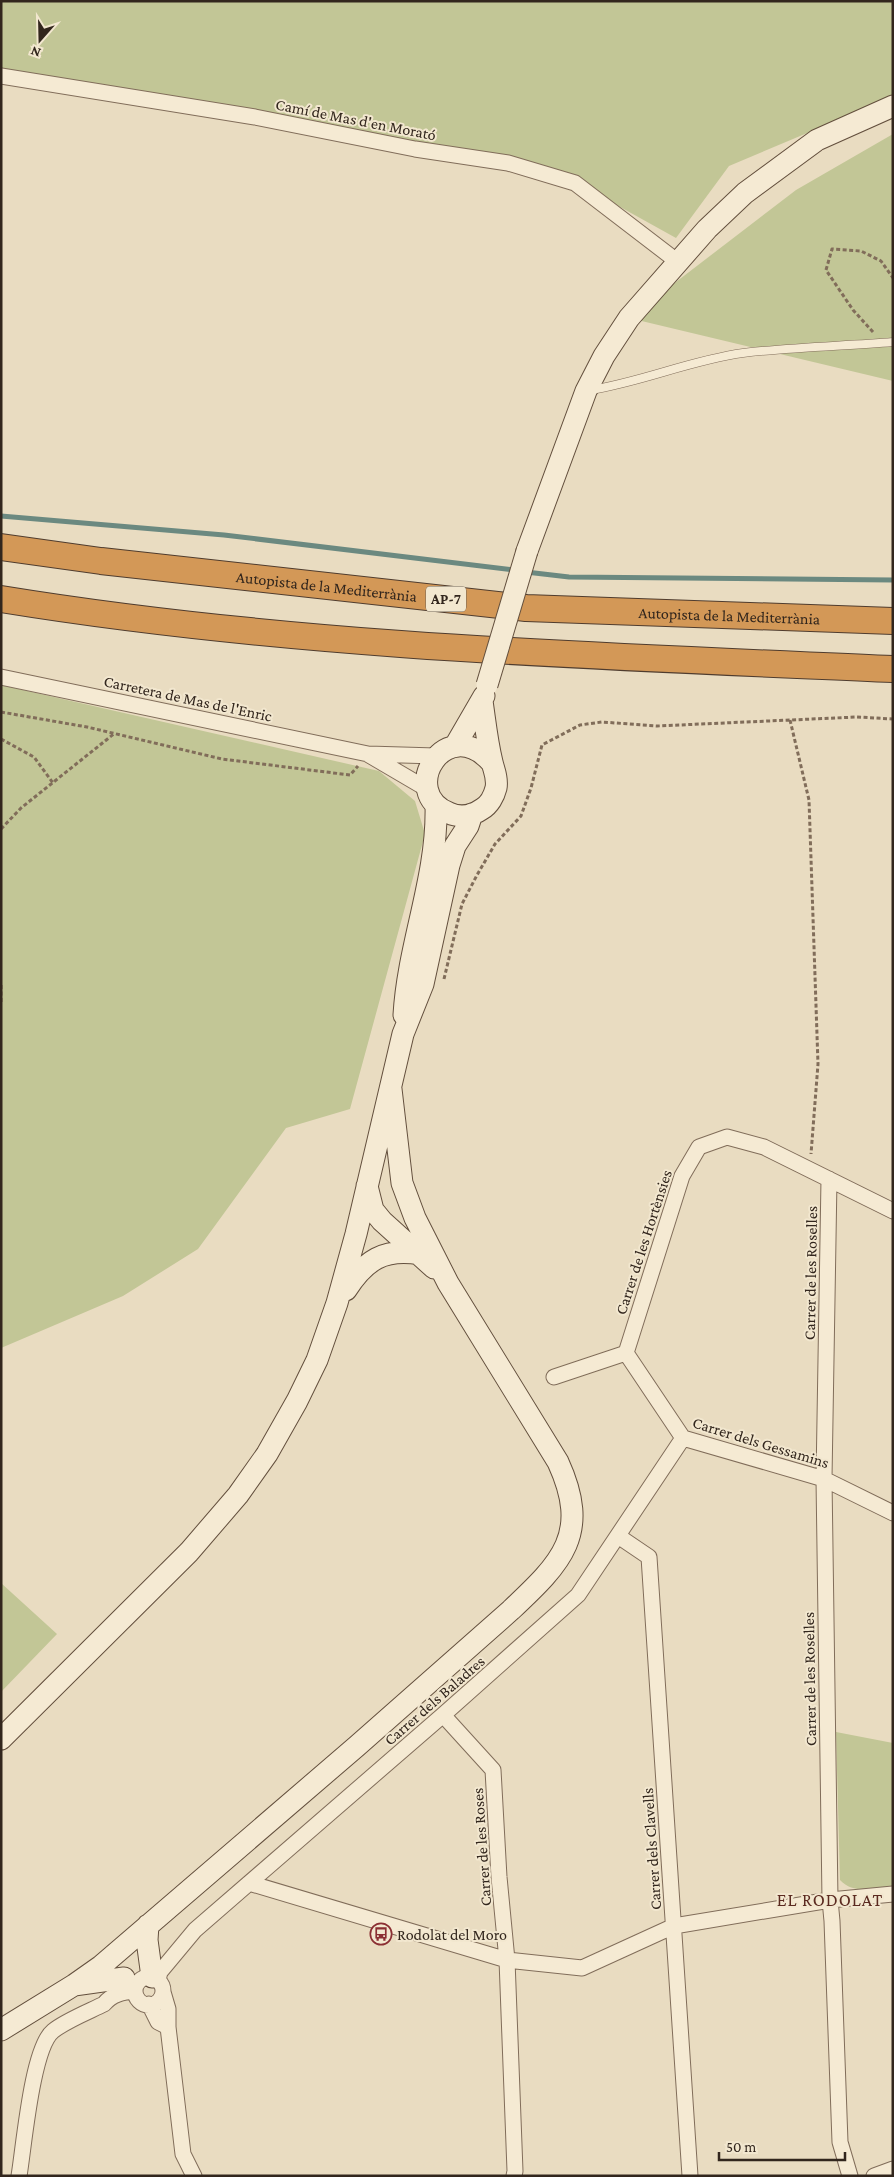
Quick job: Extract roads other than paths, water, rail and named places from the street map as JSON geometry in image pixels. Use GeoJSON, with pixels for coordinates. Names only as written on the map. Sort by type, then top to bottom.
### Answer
{"type":"FeatureCollection","features":[{"type":"Feature","properties":{"kind":"highway","name":"Autopista de la Mediterrània"},"geometry":{"type":"LineString","coordinates":[[1,547],[101,562],[526,608],[893,621]]}},
{"type":"Feature","properties":{"kind":"highway"},"geometry":{"type":"LineString","coordinates":[[1,599],[89,614],[304,637],[518,652],[893,669]]}},
{"type":"Feature","properties":{"kind":"main road"},"geometry":{"type":"LineString","coordinates":[[455,746],[485,693],[526,551],[586,391],[604,356],[629,318],[707,229],[745,193],[817,140],[893,106]]}},
{"type":"Feature","properties":{"kind":"main road"},"geometry":{"type":"LineString","coordinates":[[432,797],[451,814],[462,816],[472,814],[484,808],[492,799],[496,787],[496,775],[492,763],[485,693]]}},
{"type":"Feature","properties":{"kind":"main road"},"geometry":{"type":"LineString","coordinates":[[1,1739],[190,1552],[238,1495],[267,1454],[297,1401],[317,1360],[337,1303],[356,1234],[403,1034],[406,985],[434,858],[437,829],[432,797],[426,777],[436,756],[455,746],[471,747],[483,753],[492,763]]}},
{"type":"Feature","properties":{"kind":"main road"},"geometry":{"type":"LineString","coordinates":[[403,1034],[423,984],[449,865],[472,814]]}},
{"type":"Feature","properties":{"kind":"main road"},"geometry":{"type":"LineString","coordinates":[[1,2030],[74,1985],[148,1926],[357,1746],[510,1610],[544,1579],[558,1563],[565,1547],[572,1530],[573,1514],[566,1480],[558,1462],[448,1283],[415,1218],[402,1183],[391,1089]]}},
{"type":"Feature","properties":{"kind":"main road"},"geometry":{"type":"LineString","coordinates":[[366,1186],[373,1210],[382,1221],[420,1254],[448,1283]]}},
{"type":"Feature","properties":{"kind":"main road"},"geometry":{"type":"LineString","coordinates":[[337,1303],[356,1275],[374,1259],[389,1253],[405,1251],[420,1254]]}},
{"type":"Feature","properties":{"kind":"main road"},"geometry":{"type":"LineString","coordinates":[[147,1986],[148,1926]]}},
{"type":"Feature","properties":{"kind":"main road"},"geometry":{"type":"LineString","coordinates":[[119,1950],[147,1986]]}},
{"type":"Feature","properties":{"kind":"main road"},"geometry":{"type":"LineString","coordinates":[[74,1985],[147,1986]]}},
{"type":"Feature","properties":{"kind":"street","name":"Camí de Mas d'en Morató"},"geometry":{"type":"LineString","coordinates":[[1,76],[255,116],[415,149],[508,163],[575,183],[678,262]]}},
{"type":"Feature","properties":{"kind":"street","name":"Carretera de Mas de l'Enric"},"geometry":{"type":"LineString","coordinates":[[1,677],[368,754]]}},
{"type":"Feature","properties":{"kind":"street"},"geometry":{"type":"LineString","coordinates":[[368,754],[436,756]]}},
{"type":"Feature","properties":{"kind":"street"},"geometry":{"type":"LineString","coordinates":[[368,754],[432,797]]}},
{"type":"Feature","properties":{"kind":"street","name":"Carrer de les Hortènsies"},"geometry":{"type":"LineString","coordinates":[[626,1353],[682,1176],[699,1147],[728,1137],[764,1147],[893,1211]]}},
{"type":"Feature","properties":{"kind":"street","name":"Carrer de les Roselles"},"geometry":{"type":"LineString","coordinates":[[829,1179],[824,1479],[830,1900],[840,2142],[850,2176]]}},
{"type":"Feature","properties":{"kind":"street"},"geometry":{"type":"LineString","coordinates":[[554,1377],[626,1353]]}},
{"type":"Feature","properties":{"kind":"street","name":"Carrer dels Gessamins"},"geometry":{"type":"LineString","coordinates":[[626,1353],[682,1438],[824,1479],[893,1513]]}},
{"type":"Feature","properties":{"kind":"street","name":"Carrer dels Baladres"},"geometry":{"type":"LineString","coordinates":[[147,1986],[171,1978],[174,1958],[195,1930],[578,1595],[682,1438]]}},
{"type":"Feature","properties":{"kind":"street","name":"Carrer dels Clavells"},"geometry":{"type":"LineString","coordinates":[[618,1536],[649,1557],[690,2176]]}},
{"type":"Feature","properties":{"kind":"street","name":"Carrer de les Roses"},"geometry":{"type":"LineString","coordinates":[[443,1715],[493,1770],[497,1804],[499,1877],[507,1960],[514,2176]]}},
{"type":"Feature","properties":{"kind":"street"},"geometry":{"type":"LineString","coordinates":[[250,1883],[507,1960],[582,1968],[674,1926],[830,1900],[893,1894]]}},
{"type":"Feature","properties":{"kind":"street"},"geometry":{"type":"LineString","coordinates":[[19,2176],[37,2061],[46,2040],[53,2031],[104,2004],[108,1999],[120,1993],[147,1986],[168,2009],[168,2027],[183,2154],[194,2176]]}},
{"type":"Feature","properties":{"kind":"street"},"geometry":{"type":"LineString","coordinates":[[874,2176],[893,2169]]}},
{"type":"Feature","properties":{"kind":"lane"},"geometry":{"type":"LineString","coordinates":[[586,391],[610,387],[674,368],[742,353],[893,342]]}},
{"type":"Feature","properties":{"kind":"waterway"},"geometry":{"type":"LineString","coordinates":[[1,516],[224,535],[515,570]]}},
{"type":"Feature","properties":{"kind":"waterway"},"geometry":{"type":"LineString","coordinates":[[526,572],[569,577],[893,580]]}},
{"type":"Feature","properties":{"kind":"place","name":"Rodolat del Moro"},"geometry":{"type":"Point","coordinates":[381,1934]}},
{"type":"Feature","properties":{"kind":"district","name":"EL RODOLAT"},"geometry":{"type":"Point","coordinates":[830,1900]}}]}
